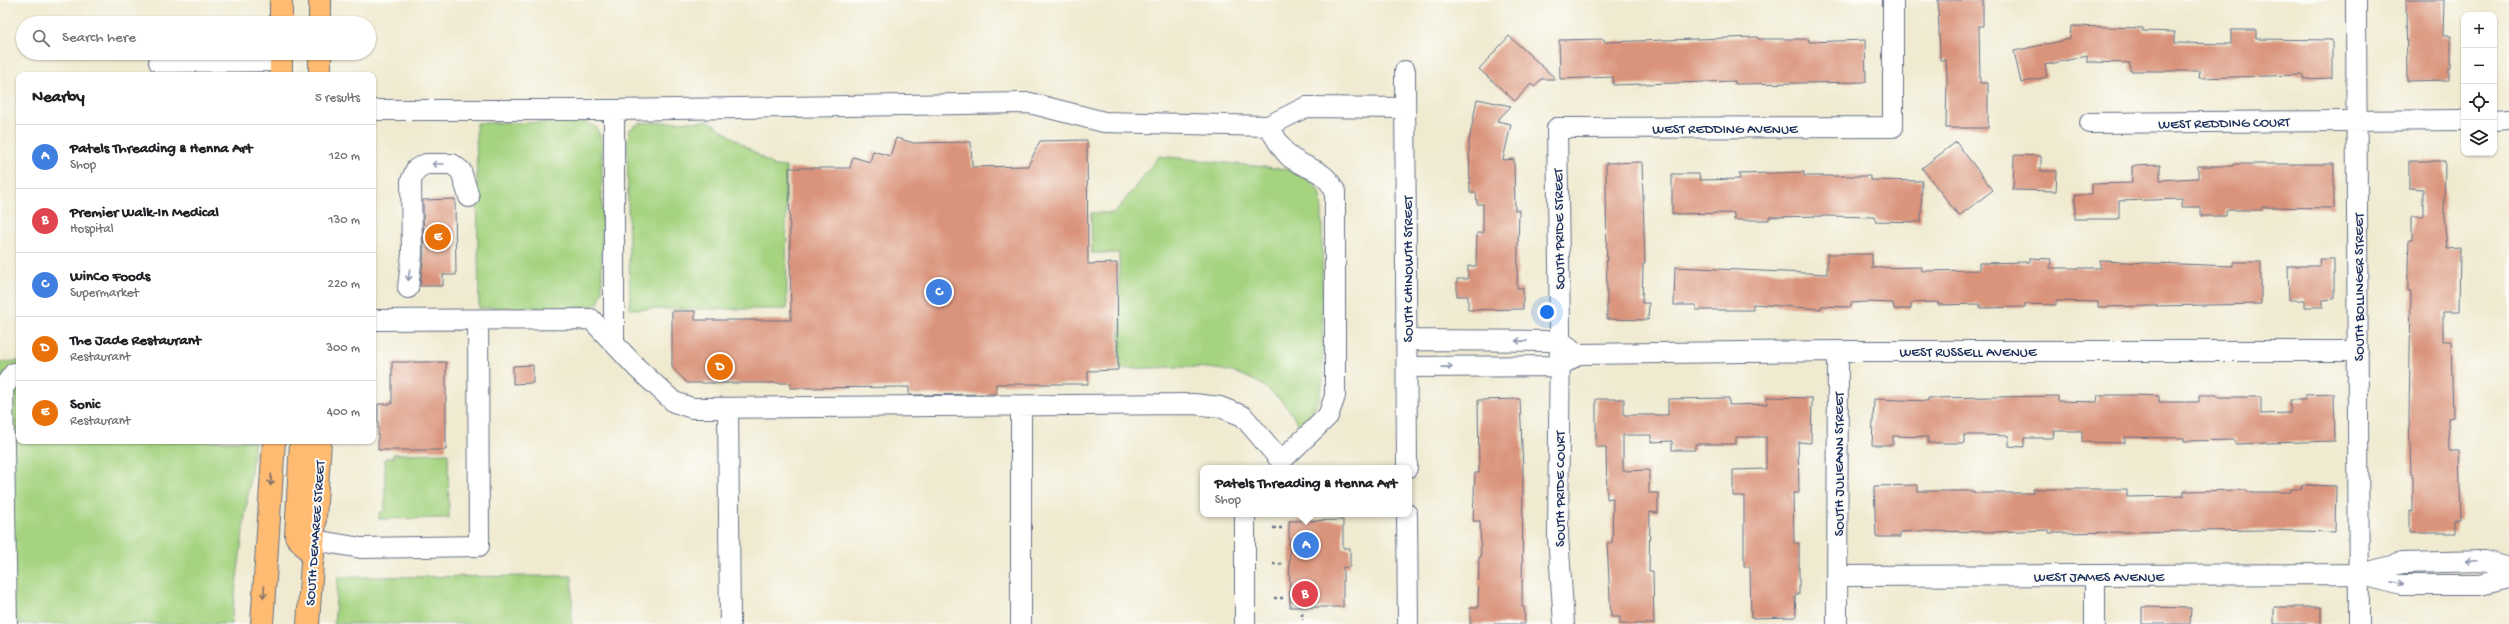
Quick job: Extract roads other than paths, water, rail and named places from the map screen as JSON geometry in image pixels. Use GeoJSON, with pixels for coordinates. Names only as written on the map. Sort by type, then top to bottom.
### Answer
{"type":"FeatureCollection","features":[{"type":"Feature","properties":{"kind":"main road"},"geometry":{"type":"LineString","coordinates":[[281,0],[281,16]]}},
{"type":"Feature","properties":{"kind":"main road"},"geometry":{"type":"LineString","coordinates":[[320,0],[320,16]]}},
{"type":"Feature","properties":{"kind":"main road"},"geometry":{"type":"LineString","coordinates":[[320,60],[320,72]]}},
{"type":"Feature","properties":{"kind":"main road"},"geometry":{"type":"LineString","coordinates":[[262,624],[274,444]]}},
{"type":"Feature","properties":{"kind":"main road"},"geometry":{"type":"LineString","coordinates":[[301,444],[296,536],[313,548]]}},
{"type":"Feature","properties":{"kind":"main road","name":"SOUTH DEMAREE STREET"},"geometry":{"type":"LineString","coordinates":[[308,624],[320,444]]}},
{"type":"Feature","properties":{"kind":"street","name":"WEST REDDING AVENUE"},"geometry":{"type":"LineString","coordinates":[[1557,128],[1893,127],[1893,0]]}},
{"type":"Feature","properties":{"kind":"street","name":"SOUTH BOLLINGER STREET"},"geometry":{"type":"LineString","coordinates":[[2356,0],[2358,120],[2359,624]]}},
{"type":"Feature","properties":{"kind":"street"},"geometry":{"type":"LineString","coordinates":[[159,62],[281,63]]}},
{"type":"Feature","properties":{"kind":"street","name":"SOUTH CHINOWTH STREET"},"geometry":{"type":"LineString","coordinates":[[1405,71],[1408,367],[1407,465]]}},
{"type":"Feature","properties":{"kind":"street"},"geometry":{"type":"LineString","coordinates":[[376,110],[614,110],[1030,103],[1104,122],[1268,126],[1306,107],[1405,108]]}},
{"type":"Feature","properties":{"kind":"street"},"geometry":{"type":"LineString","coordinates":[[614,110],[614,342]]}},
{"type":"Feature","properties":{"kind":"street"},"geometry":{"type":"LineString","coordinates":[[2358,120],[2461,120]]}},
{"type":"Feature","properties":{"kind":"street","name":"WEST REDDING COURT"},"geometry":{"type":"LineString","coordinates":[[2090,123],[2358,120]]}},
{"type":"Feature","properties":{"kind":"street"},"geometry":{"type":"LineString","coordinates":[[2497,120],[2509,120]]}},
{"type":"Feature","properties":{"kind":"street"},"geometry":{"type":"LineString","coordinates":[[1268,126],[1289,156],[1316,169],[1329,179],[1335,191],[1336,396],[1328,416],[1282,465]]}},
{"type":"Feature","properties":{"kind":"street","name":"SOUTH PRIDE STREET"},"geometry":{"type":"LineString","coordinates":[[1557,128],[1564,354]]}},
{"type":"Feature","properties":{"kind":"street"},"geometry":{"type":"LineString","coordinates":[[408,288],[412,254],[411,181],[416,169],[426,164],[452,164],[461,171],[469,197]]}},
{"type":"Feature","properties":{"kind":"street"},"geometry":{"type":"LineString","coordinates":[[376,320],[591,319],[638,369],[674,402],[692,408],[1193,404],[1220,407],[1243,416],[1280,465]]}},
{"type":"Feature","properties":{"kind":"street"},"geometry":{"type":"LineString","coordinates":[[313,548],[479,546],[478,320]]}},
{"type":"Feature","properties":{"kind":"street","name":"WEST RUSSELL AVENUE"},"geometry":{"type":"LineString","coordinates":[[1407,340],[1564,354]]}},
{"type":"Feature","properties":{"kind":"street","name":"WEST RUSSELL AVENUE"},"geometry":{"type":"LineString","coordinates":[[1408,367],[1564,354],[1838,351],[2358,351]]}},
{"type":"Feature","properties":{"kind":"street","name":"SOUTH JULIEANN STREET"},"geometry":{"type":"LineString","coordinates":[[1837,624],[1838,351]]}},
{"type":"Feature","properties":{"kind":"street","name":"SOUTH PRIDE COURT"},"geometry":{"type":"LineString","coordinates":[[1564,354],[1558,536],[1564,624]]}},
{"type":"Feature","properties":{"kind":"street"},"geometry":{"type":"LineString","coordinates":[[7,624],[3,388],[14,373],[16,373]]}},
{"type":"Feature","properties":{"kind":"street"},"geometry":{"type":"LineString","coordinates":[[1021,406],[1021,624]]}},
{"type":"Feature","properties":{"kind":"street"},"geometry":{"type":"LineString","coordinates":[[728,408],[730,624]]}},
{"type":"Feature","properties":{"kind":"street"},"geometry":{"type":"LineString","coordinates":[[1245,517],[1245,624]]}},
{"type":"Feature","properties":{"kind":"street"},"geometry":{"type":"LineString","coordinates":[[1407,517],[1408,624]]}},
{"type":"Feature","properties":{"kind":"street","name":"WEST JAMES AVENUE"},"geometry":{"type":"LineString","coordinates":[[1837,576],[2360,574],[2402,563],[2484,561],[2509,568]]}},
{"type":"Feature","properties":{"kind":"street","name":"WEST JAMES AVENUE"},"geometry":{"type":"LineString","coordinates":[[2360,574],[2401,585],[2480,585],[2509,578]]}},
{"type":"Feature","properties":{"kind":"street"},"geometry":{"type":"LineString","coordinates":[[2095,576],[2095,624]]}},
{"type":"Feature","properties":{"kind":"place","name":"Sonic"},"geometry":{"type":"Point","coordinates":[438,237]}},
{"type":"Feature","properties":{"kind":"place","name":"WinCo Foods"},"geometry":{"type":"Point","coordinates":[939,292]}},
{"type":"Feature","properties":{"kind":"place","name":"The Jade Restaurant"},"geometry":{"type":"Point","coordinates":[720,367]}},
{"type":"Feature","properties":{"kind":"place","name":"Patels Threading & Henna Art"},"geometry":{"type":"Point","coordinates":[1306,545]}},
{"type":"Feature","properties":{"kind":"place","name":"Premier Walk-In Medical"},"geometry":{"type":"Point","coordinates":[1305,594]}}]}
